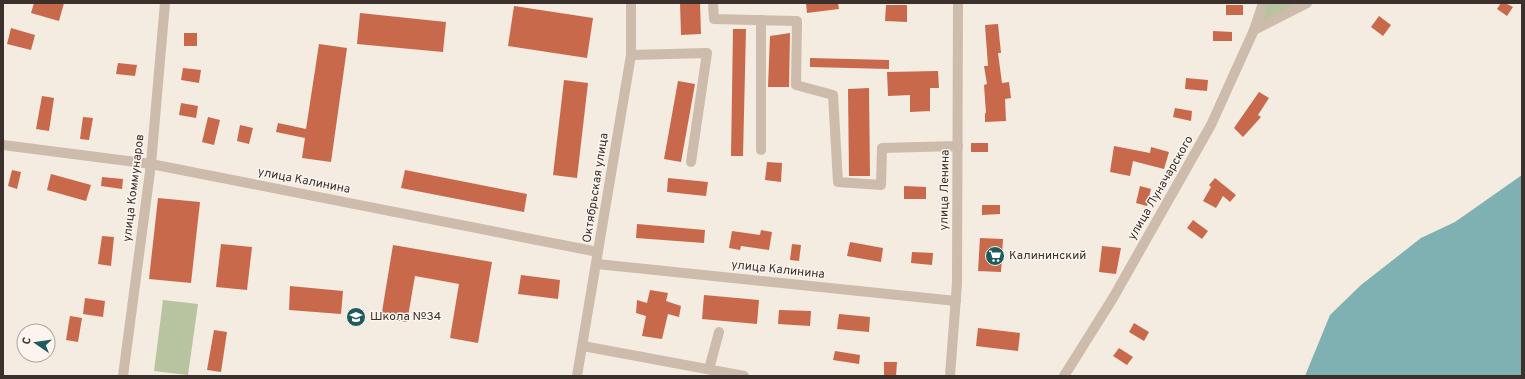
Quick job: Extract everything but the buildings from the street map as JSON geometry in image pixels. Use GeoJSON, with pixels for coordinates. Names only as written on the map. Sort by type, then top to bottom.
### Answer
{"type":"FeatureCollection","features":[{"type":"Feature","properties":{"kind":"street","name":"улица Коммунаров"},"geometry":{"type":"LineString","coordinates":[[123,376],[151,164],[165,3]]}},
{"type":"Feature","properties":{"kind":"street","name":"Октябрьская улица"},"geometry":{"type":"LineString","coordinates":[[577,376],[631,55],[631,3]]}},
{"type":"Feature","properties":{"kind":"street"},"geometry":{"type":"LineString","coordinates":[[713,3],[714,19],[797,21],[796,85],[833,95],[838,182],[881,185],[882,148],[958,146]]}},
{"type":"Feature","properties":{"kind":"street","name":"улица Ленина"},"geometry":{"type":"LineString","coordinates":[[950,376],[956,301],[958,3]]}},
{"type":"Feature","properties":{"kind":"street","name":"улица Луначарского"},"geometry":{"type":"LineString","coordinates":[[1064,376],[1113,298],[1211,125],[1254,30],[1263,3]]}},
{"type":"Feature","properties":{"kind":"street"},"geometry":{"type":"LineString","coordinates":[[1254,30],[1307,3]]}},
{"type":"Feature","properties":{"kind":"street"},"geometry":{"type":"LineString","coordinates":[[760,20],[761,150]]}},
{"type":"Feature","properties":{"kind":"street"},"geometry":{"type":"LineString","coordinates":[[631,55],[707,53],[691,162]]}},
{"type":"Feature","properties":{"kind":"street","name":"улица Калинина"},"geometry":{"type":"LineString","coordinates":[[3,145],[151,164],[598,252]]}},
{"type":"Feature","properties":{"kind":"street","name":"улица Калинина"},"geometry":{"type":"LineString","coordinates":[[597,264],[956,301]]}},
{"type":"Feature","properties":{"kind":"street"},"geometry":{"type":"LineString","coordinates":[[709,370],[719,332]]}},
{"type":"Feature","properties":{"kind":"street"},"geometry":{"type":"LineString","coordinates":[[583,346],[744,376]]}},
{"type":"Feature","properties":{"kind":"green space"},"geometry":{"type":"Polygon","coordinates":[[[1263,3],[1307,3],[1254,30],[1263,3]]]}},
{"type":"Feature","properties":{"kind":"green space"},"geometry":{"type":"Polygon","coordinates":[[[163,300],[198,304],[188,375],[154,371],[163,300]]]}},
{"type":"Feature","properties":{"kind":"water"},"geometry":{"type":"Polygon","coordinates":[[[1522,175],[1522,376],[1305,376],[1330,315],[1361,285],[1421,238],[1455,222],[1522,175]]]}},
{"type":"Feature","properties":{"kind":"place","name":"Калининский"},"geometry":{"type":"Point","coordinates":[995,256]}},
{"type":"Feature","properties":{"kind":"place","name":"Школа №34"},"geometry":{"type":"Point","coordinates":[356,317]}}]}
